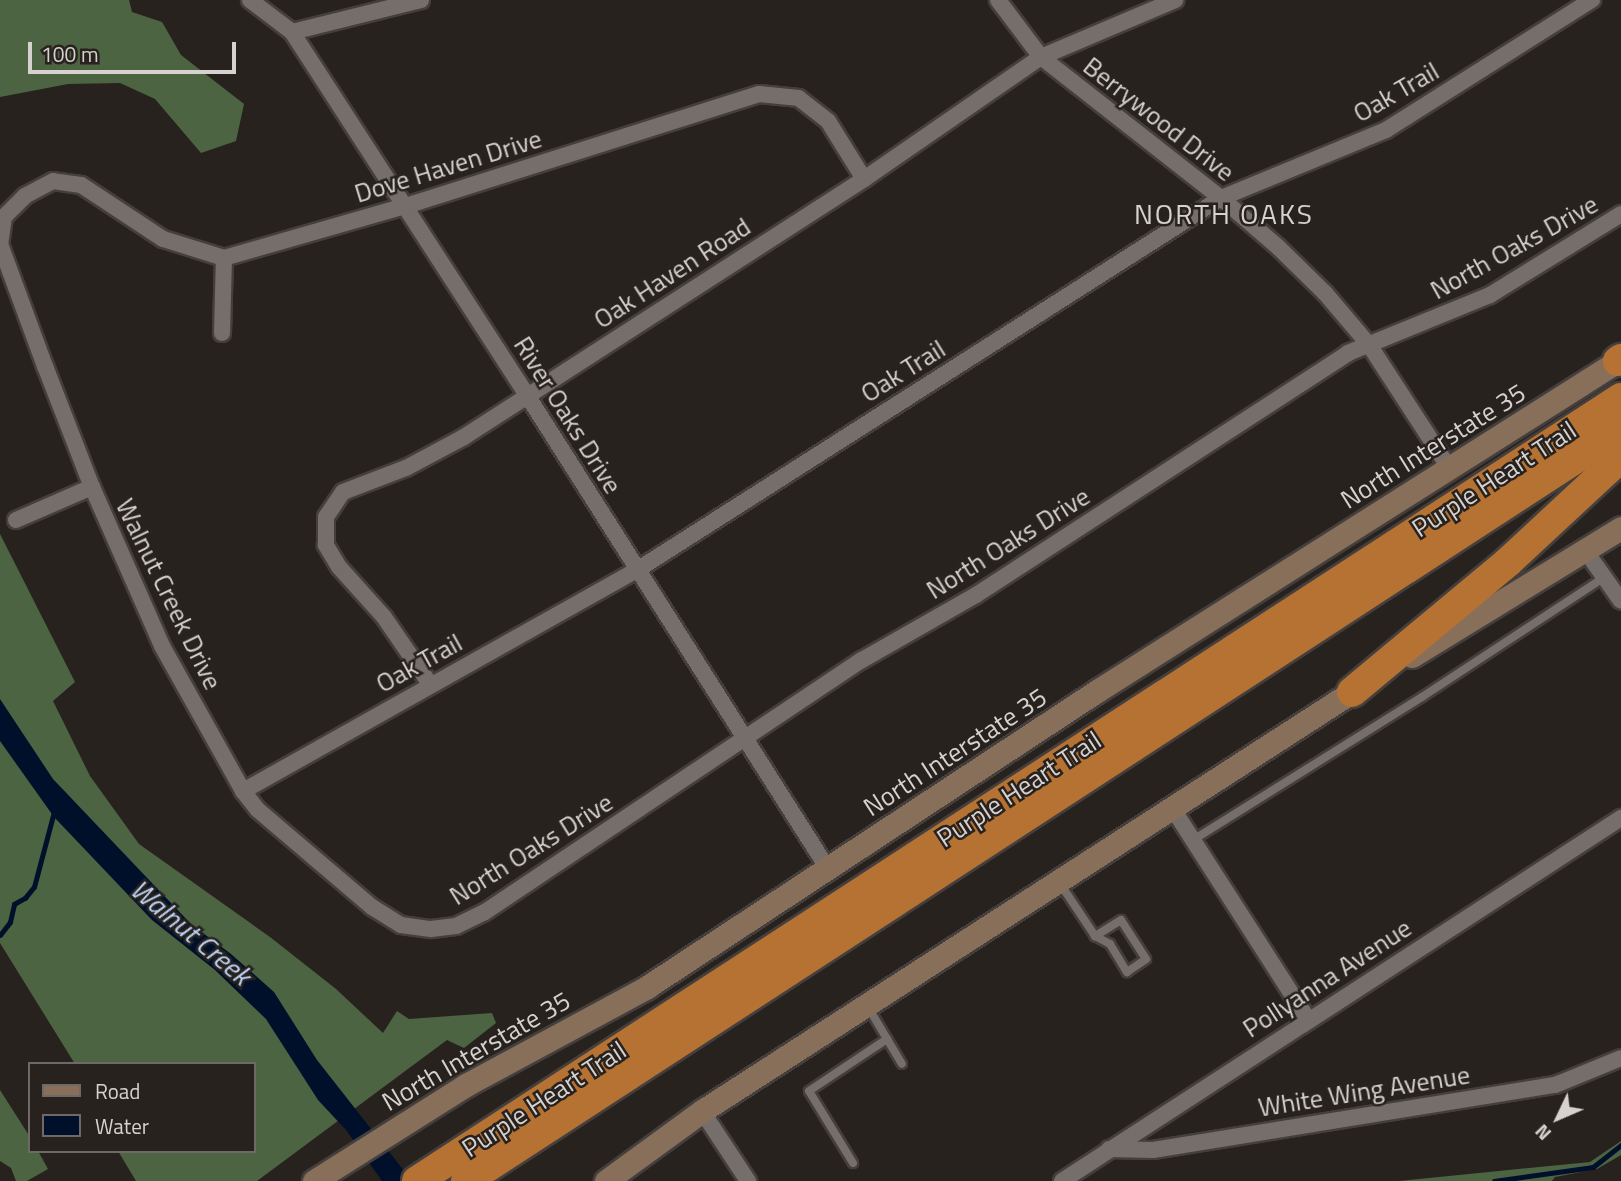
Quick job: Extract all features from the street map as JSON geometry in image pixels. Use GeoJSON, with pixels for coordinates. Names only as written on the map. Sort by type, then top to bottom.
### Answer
{"type":"FeatureCollection","features":[{"type":"Feature","properties":{"kind":"highway","name":"Purple Heart Trail"},"geometry":{"type":"LineString","coordinates":[[465,1171],[1517,462],[1621,398]]}},
{"type":"Feature","properties":{"kind":"highway","name":"Purple Heart Trail"},"geometry":{"type":"LineString","coordinates":[[417,1181],[465,1171],[1621,429]]}},
{"type":"Feature","properties":{"kind":"highway"},"geometry":{"type":"LineString","coordinates":[[1352,692],[1508,562],[1621,457]]}},
{"type":"Feature","properties":{"kind":"main road","name":"North Interstate 35"},"geometry":{"type":"LineString","coordinates":[[314,1181],[428,1107],[647,987],[1097,691],[1620,360]]}},
{"type":"Feature","properties":{"kind":"main road"},"geometry":{"type":"LineString","coordinates":[[606,1181],[702,1111],[867,1004],[1059,883],[1352,692],[1621,528]]}},
{"type":"Feature","properties":{"kind":"street","name":"River Oaks Drive"},"geometry":{"type":"LineString","coordinates":[[250,0],[292,33],[527,395],[828,869]]}},
{"type":"Feature","properties":{"kind":"street"},"geometry":{"type":"LineString","coordinates":[[292,33],[421,0]]}},
{"type":"Feature","properties":{"kind":"street","name":"Berrywood Drive"},"geometry":{"type":"LineString","coordinates":[[998,0],[1041,57],[1220,198],[1278,247],[1325,293],[1370,346],[1450,468]]}},
{"type":"Feature","properties":{"kind":"street","name":"Oak Haven Road"},"geometry":{"type":"LineString","coordinates":[[430,684],[384,617],[339,567],[326,545],[326,517],[342,492],[406,468],[464,437],[864,179],[1041,57],[1175,0]]}},
{"type":"Feature","properties":{"kind":"street","name":"Oak Trail"},"geometry":{"type":"LineString","coordinates":[[243,791],[637,570],[1220,198],[1386,130],[1592,0]]}},
{"type":"Feature","properties":{"kind":"street","name":"Dove Haven Drive"},"geometry":{"type":"LineString","coordinates":[[223,258],[405,206],[759,93],[799,98],[828,121],[864,179]]}},
{"type":"Feature","properties":{"kind":"street","name":"Walnut Creek Drive"},"geometry":{"type":"LineString","coordinates":[[223,258],[163,239],[81,185],[53,181],[25,196],[4,217],[0,244],[92,487],[162,646],[243,791],[258,810],[372,907],[401,925],[431,929]]}},
{"type":"Feature","properties":{"kind":"street","name":"North Oaks Drive"},"geometry":{"type":"LineString","coordinates":[[431,929],[456,926],[485,912],[862,660],[976,596],[1348,353],[1490,295],[1621,215]]}},
{"type":"Feature","properties":{"kind":"street"},"geometry":{"type":"LineString","coordinates":[[222,332],[223,258]]}},
{"type":"Feature","properties":{"kind":"street"},"geometry":{"type":"LineString","coordinates":[[16,520],[92,487]]}},
{"type":"Feature","properties":{"kind":"street"},"geometry":{"type":"LineString","coordinates":[[1586,550],[1602,578],[1621,601]]}},
{"type":"Feature","properties":{"kind":"street"},"geometry":{"type":"LineString","coordinates":[[1173,809],[1308,1019]]}},
{"type":"Feature","properties":{"kind":"street","name":"Pollyanna Avenue"},"geometry":{"type":"LineString","coordinates":[[1062,1181],[1621,818]]}},
{"type":"Feature","properties":{"kind":"street","name":"White Wing Avenue"},"geometry":{"type":"LineString","coordinates":[[1109,1149],[1153,1150],[1555,1085],[1621,1058]]}},
{"type":"Feature","properties":{"kind":"street"},"geometry":{"type":"LineString","coordinates":[[702,1111],[748,1181]]}},
{"type":"Feature","properties":{"kind":"lane"},"geometry":{"type":"LineString","coordinates":[[1193,840],[1422,697],[1602,578]]}},
{"type":"Feature","properties":{"kind":"lane"},"geometry":{"type":"LineString","coordinates":[[1059,883],[1095,936],[1110,944],[1127,972],[1146,959],[1121,920],[1095,936]]}},
{"type":"Feature","properties":{"kind":"lane"},"geometry":{"type":"LineString","coordinates":[[867,1004],[902,1064]]}},
{"type":"Feature","properties":{"kind":"lane"},"geometry":{"type":"LineString","coordinates":[[853,1163],[809,1091],[887,1039]]}},
{"type":"Feature","properties":{"kind":"green space"},"geometry":{"type":"Polygon","coordinates":[[[0,0],[129,0],[132,12],[162,22],[181,55],[244,104],[236,141],[201,153],[155,99],[120,83],[68,84],[0,97],[0,0]]]}},
{"type":"Feature","properties":{"kind":"green space"},"geometry":{"type":"Polygon","coordinates":[[[0,534],[75,682],[53,701],[90,776],[139,844],[270,937],[336,989],[383,1033],[397,1011],[409,1019],[492,1013],[496,1023],[464,1048],[447,1040],[257,1181],[136,1181],[119,1153],[256,1153],[256,1062],[74,1062],[0,943],[0,534]]]}},
{"type":"Feature","properties":{"kind":"green space"},"geometry":{"type":"Polygon","coordinates":[[[0,1090],[28,1134],[28,1153],[39,1153],[48,1169],[27,1181],[16,1181],[11,1168],[0,1161],[0,1090]]]}},
{"type":"Feature","properties":{"kind":"green space"},"geometry":{"type":"Polygon","coordinates":[[[1621,1141],[1621,1155],[1597,1169],[1555,1177],[1552,1181],[1399,1181],[1590,1162],[1621,1141]]]}},
{"type":"Feature","properties":{"kind":"water","name":"Walnut Creek"},"geometry":{"type":"Polygon","coordinates":[[[0,699],[53,779],[191,924],[231,954],[274,992],[317,1060],[412,1181],[382,1181],[346,1130],[318,1100],[266,1019],[215,970],[152,920],[54,817],[0,741],[0,699]]]}},
{"type":"Feature","properties":{"kind":"waterway"},"geometry":{"type":"LineString","coordinates":[[0,935],[10,922],[14,904],[25,898],[34,887],[54,812]]}},
{"type":"Feature","properties":{"kind":"waterway"},"geometry":{"type":"LineString","coordinates":[[1494,1181],[1593,1167],[1621,1145]]}},
{"type":"Feature","properties":{"kind":"district","name":"NORTH OAKS"},"geometry":{"type":"Point","coordinates":[1224,214]}}]}
